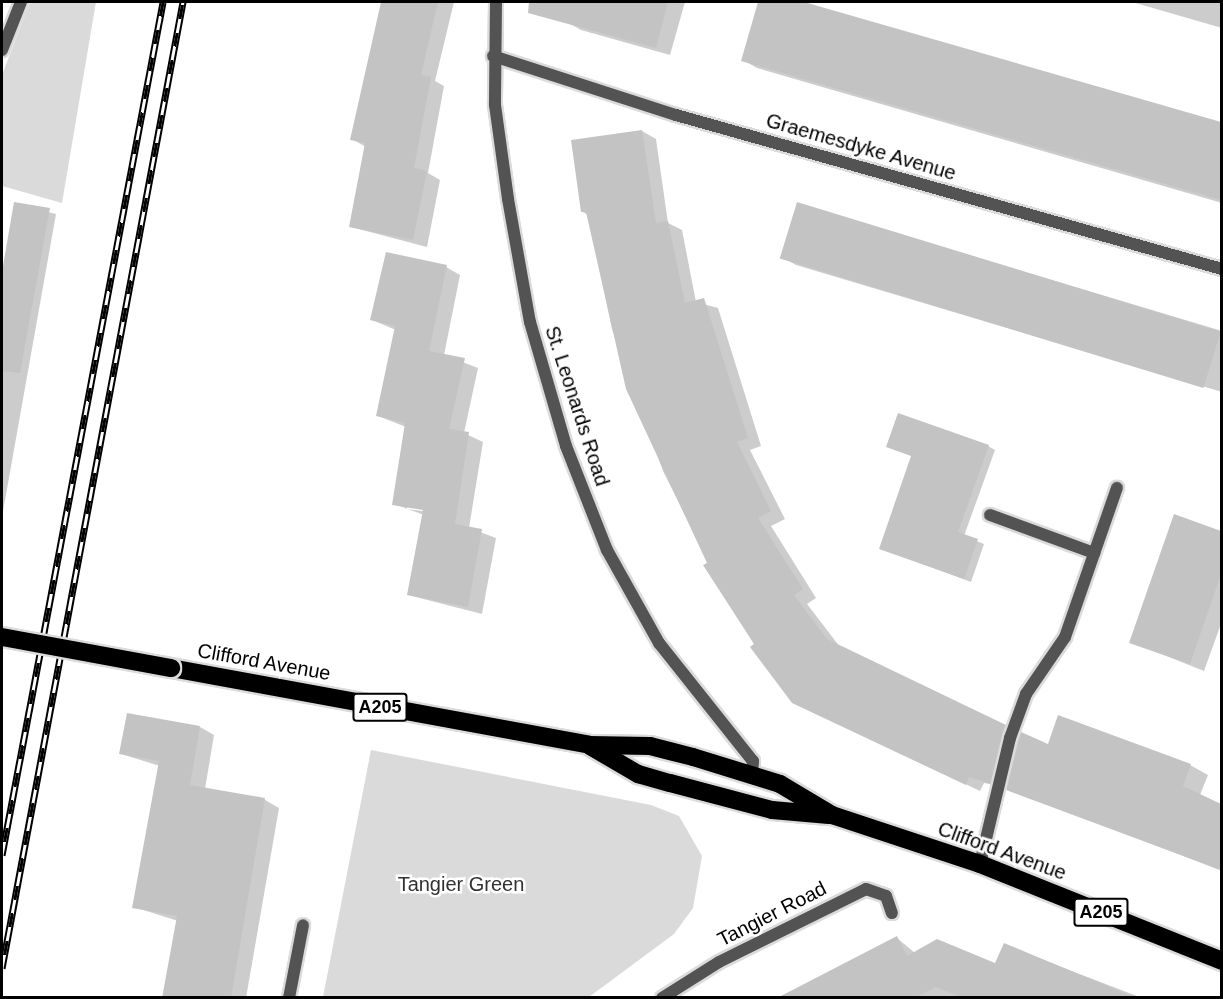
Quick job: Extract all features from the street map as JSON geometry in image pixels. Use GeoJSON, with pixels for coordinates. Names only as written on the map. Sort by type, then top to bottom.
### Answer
{"type":"FeatureCollection","features":[{"type":"Feature","properties":{"kind":"highway","name":"Clifford Avenue"},"geometry":{"type":"LineString","coordinates":[[2,637],[589,745],[650,746],[780,784],[832,815],[980,864],[1221,961]]}},
{"type":"Feature","properties":{"kind":"highway","name":"Clifford Avenue"},"geometry":{"type":"LineString","coordinates":[[589,745],[638,774],[772,810],[832,815]]}},
{"type":"Feature","properties":{"kind":"street"},"geometry":{"type":"LineString","coordinates":[[2,50],[21,2]]}},
{"type":"Feature","properties":{"kind":"street","name":"St. Leonards Road"},"geometry":{"type":"LineString","coordinates":[[496,2],[493,56],[496,117],[530,322],[566,446],[606,550],[659,643],[728,726],[753,761],[752,775]]}},
{"type":"Feature","properties":{"kind":"street","name":"Graemesdyke Avenue"},"geometry":{"type":"LineString","coordinates":[[493,56],[676,115],[1221,269]]}},
{"type":"Feature","properties":{"kind":"street"},"geometry":{"type":"LineString","coordinates":[[980,864],[1018,716],[1065,637],[1117,488]]}},
{"type":"Feature","properties":{"kind":"street"},"geometry":{"type":"LineString","coordinates":[[990,515],[1094,553]]}},
{"type":"Feature","properties":{"kind":"street","name":"Tangier Road"},"geometry":{"type":"LineString","coordinates":[[662,998],[719,962],[866,889],[886,896],[892,912]]}},
{"type":"Feature","properties":{"kind":"street"},"geometry":{"type":"LineString","coordinates":[[289,998],[303,925]]}},
{"type":"Feature","properties":{"kind":"green space"},"geometry":{"type":"Polygon","coordinates":[[[30,2],[96,2],[62,203],[2,186],[2,75],[30,2]]]}},
{"type":"Feature","properties":{"kind":"green space","name":"Tangier Green"},"geometry":{"type":"Polygon","coordinates":[[[371,750],[651,805],[679,816],[702,856],[693,908],[674,934],[589,997],[323,997],[371,750]]]}},
{"type":"Feature","properties":{"kind":"building"},"geometry":{"type":"Polygon","coordinates":[[[381,2],[438,2],[421,75],[431,77],[414,168],[427,171],[413,240],[349,227],[365,143],[350,140],[381,2]]]}},
{"type":"Feature","properties":{"kind":"building"},"geometry":{"type":"Polygon","coordinates":[[[529,2],[668,2],[656,48],[528,13],[529,2]]]}},
{"type":"Feature","properties":{"kind":"building"},"geometry":{"type":"Polygon","coordinates":[[[758,2],[804,2],[1221,122],[1221,200],[741,61],[758,2]]]}},
{"type":"Feature","properties":{"kind":"building"},"geometry":{"type":"Polygon","coordinates":[[[642,130],[656,223],[668,221],[685,303],[704,298],[748,438],[737,442],[771,511],[758,518],[803,589],[794,595],[827,639],[1006,725],[991,784],[969,777],[966,785],[792,703],[750,647],[754,644],[703,565],[707,563],[626,389],[586,212],[581,212],[571,140],[642,130]]]}},
{"type":"Feature","properties":{"kind":"building"},"geometry":{"type":"Polygon","coordinates":[[[14,202],[50,208],[20,373],[2,371],[2,272],[14,202]]]}},
{"type":"Feature","properties":{"kind":"building"},"geometry":{"type":"Polygon","coordinates":[[[797,202],[1221,332],[1203,388],[780,258],[797,202]]]}},
{"type":"Feature","properties":{"kind":"building"},"geometry":{"type":"Polygon","coordinates":[[[386,252],[447,265],[429,351],[465,358],[449,429],[469,432],[455,524],[482,529],[468,607],[407,595],[423,510],[392,505],[405,423],[376,416],[395,326],[370,320],[386,252]]]}},
{"type":"Feature","properties":{"kind":"building"},"geometry":{"type":"Polygon","coordinates":[[[898,413],[989,445],[958,532],[978,539],[964,579],[879,549],[911,456],[886,447],[898,413]]]}},
{"type":"Feature","properties":{"kind":"building"},"geometry":{"type":"Polygon","coordinates":[[[1174,514],[1221,531],[1221,574],[1190,664],[1129,643],[1174,514]]]}},
{"type":"Feature","properties":{"kind":"building"},"geometry":{"type":"Polygon","coordinates":[[[127,713],[200,726],[190,785],[265,798],[231,998],[162,998],[177,916],[132,908],[159,761],[119,754],[127,713]]]}},
{"type":"Feature","properties":{"kind":"building"},"geometry":{"type":"Polygon","coordinates":[[[1058,715],[1191,764],[1183,786],[1221,804],[1221,870],[1006,790],[1021,732],[1048,744],[1058,715]]]}},
{"type":"Feature","properties":{"kind":"building"},"geometry":{"type":"Polygon","coordinates":[[[897,936],[907,956],[937,939],[995,963],[1004,943],[1136,998],[963,998],[936,987],[914,998],[777,998],[897,936]]]}},
{"type":"Feature","properties":{"kind":"railway"},"geometry":{"type":"LineString","coordinates":[[2,855],[163,2]]}},
{"type":"Feature","properties":{"kind":"railway"},"geometry":{"type":"LineString","coordinates":[[2,968],[183,2]]}}]}
